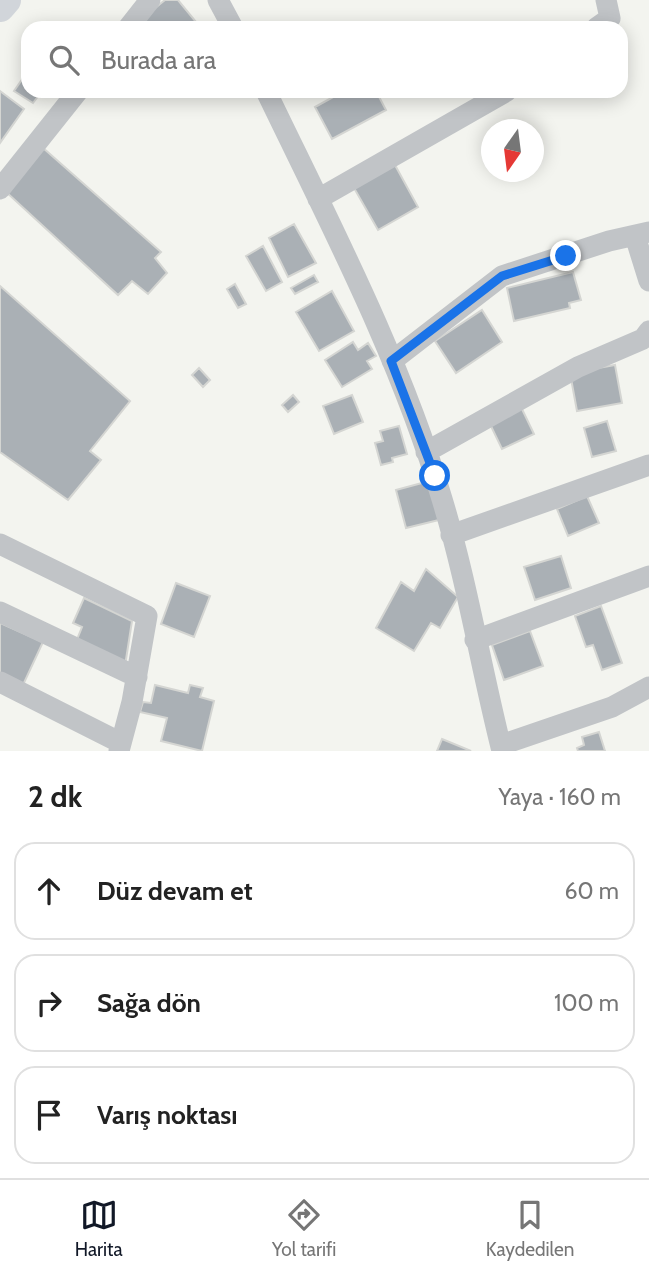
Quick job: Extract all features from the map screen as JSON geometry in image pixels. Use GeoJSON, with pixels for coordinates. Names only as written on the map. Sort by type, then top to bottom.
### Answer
{"type":"FeatureCollection","features":[{"type":"Feature","properties":{"kind":"highway"},"geometry":{"type":"LineString","coordinates":[[0,6],[6,0]]}},
{"type":"Feature","properties":{"kind":"street"},"geometry":{"type":"LineString","coordinates":[[134,21],[150,0]]}},
{"type":"Feature","properties":{"kind":"street"},"geometry":{"type":"LineString","coordinates":[[218,0],[229,21]]}},
{"type":"Feature","properties":{"kind":"street"},"geometry":{"type":"LineString","coordinates":[[606,0],[610,18],[606,21]]}},
{"type":"Feature","properties":{"kind":"street"},"geometry":{"type":"LineString","coordinates":[[0,189],[72,98]]}},
{"type":"Feature","properties":{"kind":"street"},"geometry":{"type":"LineString","coordinates":[[269,98],[391,361],[426,452],[451,535],[501,748],[612,707],[649,687]]}},
{"type":"Feature","properties":{"kind":"street"},"geometry":{"type":"LineString","coordinates":[[318,199],[495,98]]}},
{"type":"Feature","properties":{"kind":"street"},"geometry":{"type":"LineString","coordinates":[[391,361],[502,276],[642,234],[649,281]]}},
{"type":"Feature","properties":{"kind":"street"},"geometry":{"type":"LineString","coordinates":[[426,452],[578,368],[643,339],[649,331]]}},
{"type":"Feature","properties":{"kind":"street"},"geometry":{"type":"LineString","coordinates":[[451,535],[649,465]]}},
{"type":"Feature","properties":{"kind":"street"},"geometry":{"type":"LineString","coordinates":[[0,544],[147,616],[120,747],[0,682]]}},
{"type":"Feature","properties":{"kind":"street"},"geometry":{"type":"LineString","coordinates":[[475,640],[649,576]]}},
{"type":"Feature","properties":{"kind":"street"},"geometry":{"type":"LineString","coordinates":[[0,612],[136,677]]}},
{"type":"Feature","properties":{"kind":"building"},"geometry":{"type":"Polygon","coordinates":[[[165,0],[178,0],[195,21],[139,21],[165,0]]]}},
{"type":"Feature","properties":{"kind":"building"},"geometry":{"type":"Polygon","coordinates":[[[21,81],[21,95],[14,91],[21,81]]]}},
{"type":"Feature","properties":{"kind":"building"},"geometry":{"type":"Polygon","coordinates":[[[0,91],[24,109],[0,143],[0,91]]]}},
{"type":"Feature","properties":{"kind":"building"},"geometry":{"type":"Polygon","coordinates":[[[331,98],[380,98],[386,110],[332,139],[315,107],[331,98]]]}},
{"type":"Feature","properties":{"kind":"building"},"geometry":{"type":"Polygon","coordinates":[[[42,147],[161,252],[155,258],[167,273],[148,294],[132,281],[118,295],[5,191],[42,147]]]}},
{"type":"Feature","properties":{"kind":"building"},"geometry":{"type":"Polygon","coordinates":[[[395,165],[418,207],[378,230],[354,188],[395,165]]]}},
{"type":"Feature","properties":{"kind":"building"},"geometry":{"type":"Polygon","coordinates":[[[294,224],[316,263],[288,277],[269,238],[294,224]]]}},
{"type":"Feature","properties":{"kind":"building"},"geometry":{"type":"Polygon","coordinates":[[[263,246],[282,282],[266,291],[246,256],[263,246]]]}},
{"type":"Feature","properties":{"kind":"building"},"geometry":{"type":"Polygon","coordinates":[[[573,272],[581,300],[569,303],[570,308],[514,321],[507,288],[573,272]]]}},
{"type":"Feature","properties":{"kind":"building"},"geometry":{"type":"Polygon","coordinates":[[[314,275],[318,282],[295,294],[291,288],[314,275]]]}},
{"type":"Feature","properties":{"kind":"building"},"geometry":{"type":"Polygon","coordinates":[[[235,284],[246,304],[238,308],[227,289],[235,284]]]}},
{"type":"Feature","properties":{"kind":"building"},"geometry":{"type":"Polygon","coordinates":[[[0,286],[130,401],[90,451],[101,460],[68,500],[0,452],[0,286]]]}},
{"type":"Feature","properties":{"kind":"building"},"geometry":{"type":"Polygon","coordinates":[[[332,291],[354,331],[319,351],[296,312],[332,291]]]}},
{"type":"Feature","properties":{"kind":"building"},"geometry":{"type":"Polygon","coordinates":[[[482,310],[502,342],[456,373],[435,341],[482,310]]]}},
{"type":"Feature","properties":{"kind":"building"},"geometry":{"type":"Polygon","coordinates":[[[353,342],[358,350],[368,343],[376,356],[367,361],[372,369],[342,387],[325,360],[353,342]]]}},
{"type":"Feature","properties":{"kind":"building"},"geometry":{"type":"Polygon","coordinates":[[[615,365],[622,403],[577,411],[570,373],[615,365]]]}},
{"type":"Feature","properties":{"kind":"building"},"geometry":{"type":"Polygon","coordinates":[[[199,368],[210,380],[203,387],[192,375],[199,368]]]}},
{"type":"Feature","properties":{"kind":"building"},"geometry":{"type":"Polygon","coordinates":[[[293,395],[299,402],[288,412],[282,405],[293,395]]]}},
{"type":"Feature","properties":{"kind":"building"},"geometry":{"type":"Polygon","coordinates":[[[352,395],[363,422],[334,434],[323,406],[352,395]]]}},
{"type":"Feature","properties":{"kind":"building"},"geometry":{"type":"Polygon","coordinates":[[[521,407],[534,434],[502,449],[489,422],[521,407]]]}},
{"type":"Feature","properties":{"kind":"building"},"geometry":{"type":"Polygon","coordinates":[[[607,421],[616,451],[592,457],[584,428],[607,421]]]}},
{"type":"Feature","properties":{"kind":"building"},"geometry":{"type":"Polygon","coordinates":[[[399,426],[407,454],[392,458],[393,462],[381,465],[375,443],[383,441],[380,431],[399,426]]]}},
{"type":"Feature","properties":{"kind":"building"},"geometry":{"type":"Polygon","coordinates":[[[433,480],[443,519],[406,528],[396,490],[433,480]]]}},
{"type":"Feature","properties":{"kind":"building"},"geometry":{"type":"Polygon","coordinates":[[[587,496],[599,523],[568,536],[557,509],[587,496]]]}},
{"type":"Feature","properties":{"kind":"building"},"geometry":{"type":"Polygon","coordinates":[[[561,556],[571,588],[535,600],[524,567],[561,556]]]}},
{"type":"Feature","properties":{"kind":"building"},"geometry":{"type":"Polygon","coordinates":[[[426,569],[458,597],[440,628],[431,623],[414,651],[376,628],[401,582],[414,591],[426,569]]]}},
{"type":"Feature","properties":{"kind":"building"},"geometry":{"type":"Polygon","coordinates":[[[176,583],[210,596],[194,637],[161,624],[176,583]]]}},
{"type":"Feature","properties":{"kind":"building"},"geometry":{"type":"Polygon","coordinates":[[[84,598],[132,621],[125,666],[76,642],[82,627],[73,623],[84,598]]]}},
{"type":"Feature","properties":{"kind":"building"},"geometry":{"type":"Polygon","coordinates":[[[601,606],[622,663],[602,670],[593,645],[586,647],[575,616],[601,606]]]}},
{"type":"Feature","properties":{"kind":"building"},"geometry":{"type":"Polygon","coordinates":[[[0,623],[43,642],[23,685],[0,674],[0,623]]]}},
{"type":"Feature","properties":{"kind":"building"},"geometry":{"type":"Polygon","coordinates":[[[530,631],[543,666],[504,680],[492,645],[530,631]]]}},
{"type":"Feature","properties":{"kind":"building"},"geometry":{"type":"Polygon","coordinates":[[[155,685],[188,693],[190,685],[203,688],[200,697],[214,701],[202,751],[161,741],[167,718],[140,712],[143,702],[151,703],[155,685]]]}},
{"type":"Feature","properties":{"kind":"building"},"geometry":{"type":"Polygon","coordinates":[[[599,732],[605,751],[578,751],[577,748],[584,745],[582,737],[599,732]]]}},
{"type":"Feature","properties":{"kind":"building"},"geometry":{"type":"Polygon","coordinates":[[[442,739],[471,751],[437,751],[442,739]]]}},
{"type":"Feature","properties":{"kind":"route"},"geometry":{"type":"LineString","coordinates":[[435,476],[391,361],[502,276],[566,256]]}}]}
